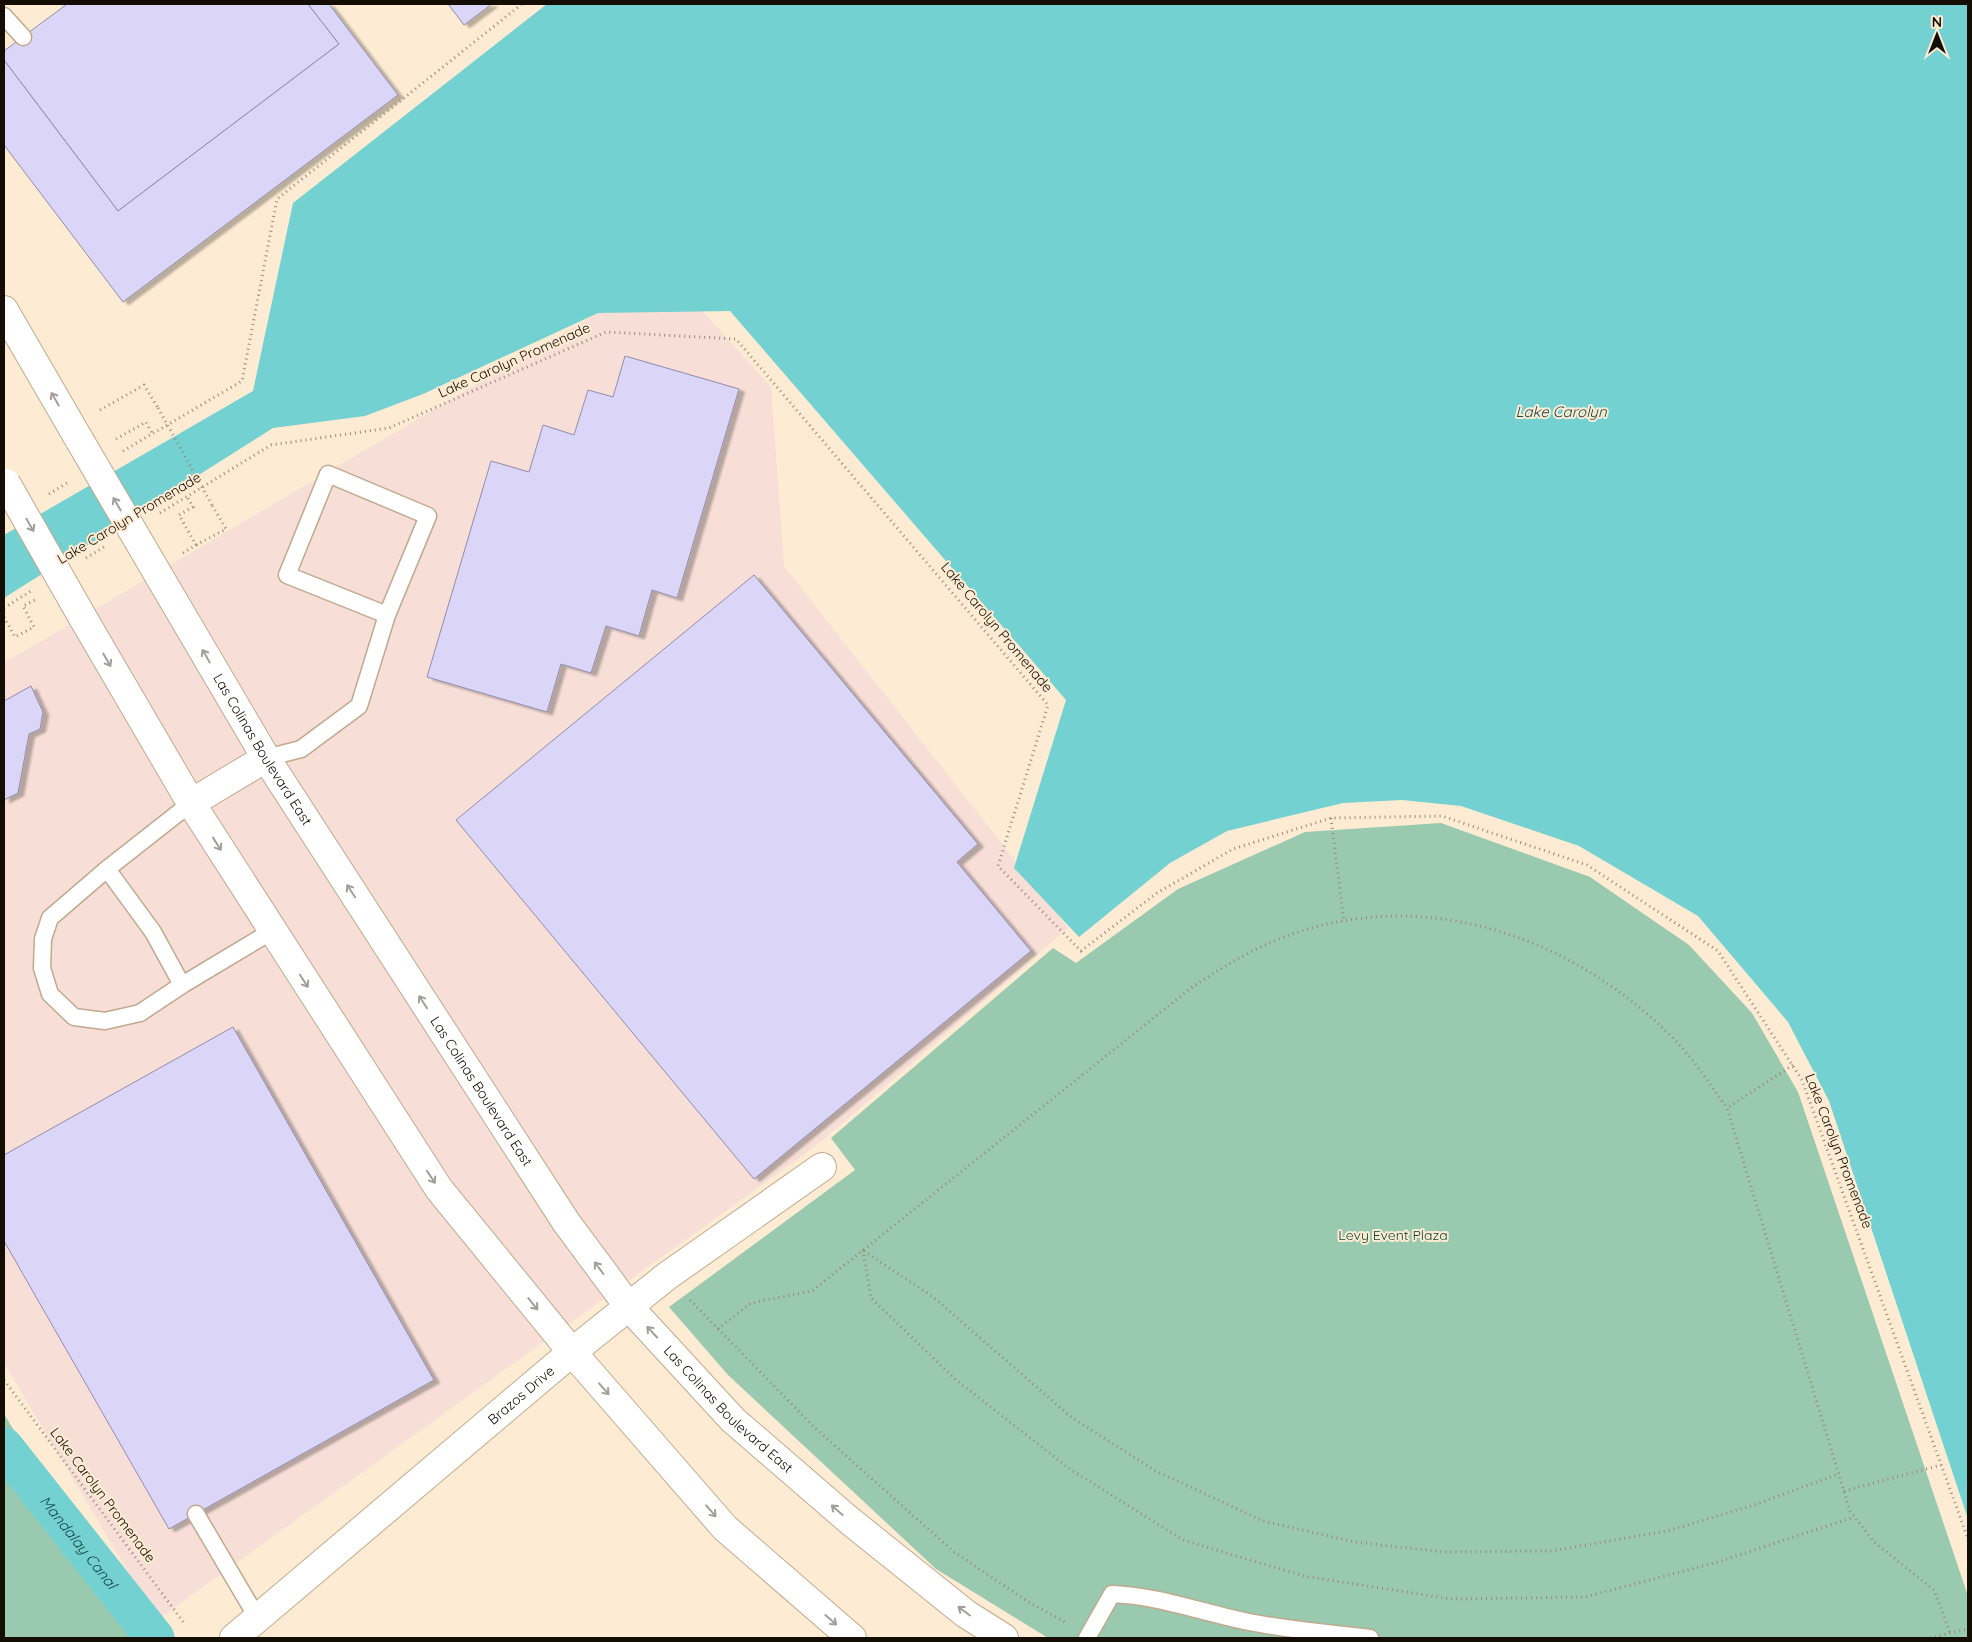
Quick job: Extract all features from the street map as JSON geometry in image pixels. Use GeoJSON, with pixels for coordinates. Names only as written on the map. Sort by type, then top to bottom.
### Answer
{"type":"FeatureCollection","features":[{"type":"Feature","properties":{"kind":"main road","name":"Las Colinas Boulevard East"},"geometry":{"type":"LineString","coordinates":[[4,310],[266,758],[566,1222],[629,1307],[732,1420],[850,1521],[966,1614],[1004,1638]]}},
{"type":"Feature","properties":{"kind":"main road"},"geometry":{"type":"LineString","coordinates":[[5,481],[191,803],[439,1189],[572,1352],[725,1528],[852,1638]]}},
{"type":"Feature","properties":{"kind":"main road"},"geometry":{"type":"LineString","coordinates":[[191,803],[266,758]]}},
{"type":"Feature","properties":{"kind":"main road","name":"Brazos Drive"},"geometry":{"type":"LineString","coordinates":[[248,1626],[572,1352],[667,1276],[822,1167]]}},
{"type":"Feature","properties":{"kind":"lane"},"geometry":{"type":"LineString","coordinates":[[4,16],[23,37]]}},
{"type":"Feature","properties":{"kind":"lane"},"geometry":{"type":"LineString","coordinates":[[266,758],[301,749],[359,706],[387,615],[428,516],[328,474],[286,574],[387,615]]}},
{"type":"Feature","properties":{"kind":"lane"},"geometry":{"type":"LineString","coordinates":[[191,803],[107,869],[50,918],[43,938],[42,968],[50,994],[74,1017],[105,1021],[140,1013],[182,985],[272,931]]}},
{"type":"Feature","properties":{"kind":"lane"},"geometry":{"type":"LineString","coordinates":[[107,869],[153,932],[182,985]]}},
{"type":"Feature","properties":{"kind":"lane"},"geometry":{"type":"LineString","coordinates":[[196,1514],[248,1626]]}},
{"type":"Feature","properties":{"kind":"lane"},"geometry":{"type":"LineString","coordinates":[[1088,1637],[1112,1594],[1136,1595],[1190,1606],[1250,1622],[1370,1638]]}},
{"type":"Feature","properties":{"kind":"path"},"geometry":{"type":"LineString","coordinates":[[119,452],[242,381],[277,199],[522,4]]}},
{"type":"Feature","properties":{"kind":"path","name":"Lake Carolyn Promenade"},"geometry":{"type":"LineString","coordinates":[[154,517],[271,445],[389,428],[606,332],[736,339],[1048,705],[998,866],[1081,951],[1157,893],[1233,849],[1331,818],[1442,816],[1586,865],[1718,951],[1802,1080],[1968,1539]]}},
{"type":"Feature","properties":{"kind":"path"},"geometry":{"type":"LineString","coordinates":[[99,411],[144,385],[158,408],[226,529],[181,554]]}},
{"type":"Feature","properties":{"kind":"path"},"geometry":{"type":"LineString","coordinates":[[116,439],[146,422],[152,433]]}},
{"type":"Feature","properties":{"kind":"path"},"geometry":{"type":"LineString","coordinates":[[45,496],[70,481]]}},
{"type":"Feature","properties":{"kind":"path"},"geometry":{"type":"LineString","coordinates":[[187,496],[193,507],[179,515],[196,545]]}},
{"type":"Feature","properties":{"kind":"path","name":"Lake Carolyn Promenade"},"geometry":{"type":"LineString","coordinates":[[79,562],[112,542]]}},
{"type":"Feature","properties":{"kind":"path"},"geometry":{"type":"LineString","coordinates":[[4,608],[37,588]]}},
{"type":"Feature","properties":{"kind":"path"},"geometry":{"type":"LineString","coordinates":[[4,617],[15,637],[34,627],[23,606],[36,599]]}},
{"type":"Feature","properties":{"kind":"path"},"geometry":{"type":"LineString","coordinates":[[1331,818],[1344,922]]}},
{"type":"Feature","properties":{"kind":"path"},"geometry":{"type":"LineString","coordinates":[[718,1329],[752,1302],[812,1291],[1191,988],[1224,966],[1258,948],[1295,933],[1370,917],[1447,918],[1496,930],[1528,941],[1566,958],[1601,979],[1635,1004],[1670,1035],[1701,1070],[1727,1108],[1850,1511],[1874,1542],[1934,1590],[1950,1633]]}},
{"type":"Feature","properties":{"kind":"path"},"geometry":{"type":"LineString","coordinates":[[1727,1108],[1793,1065]]}},
{"type":"Feature","properties":{"kind":"path"},"geometry":{"type":"LineString","coordinates":[[863,1250],[933,1297],[1072,1417],[1154,1470],[1264,1521],[1355,1542],[1444,1552],[1551,1551],[1667,1531],[1757,1504],[1838,1474]]}},
{"type":"Feature","properties":{"kind":"path"},"geometry":{"type":"LineString","coordinates":[[863,1250],[871,1298],[956,1380],[1070,1469],[1183,1540],[1304,1576],[1451,1599],[1585,1597],[1718,1562],[1854,1517]]}},
{"type":"Feature","properties":{"kind":"path"},"geometry":{"type":"LineString","coordinates":[[667,1276],[816,1428],[954,1552],[1027,1601],[1088,1637]]}},
{"type":"Feature","properties":{"kind":"path","name":"Lake Carolyn Promenade"},"geometry":{"type":"LineString","coordinates":[[4,1380],[184,1624]]}},
{"type":"Feature","properties":{"kind":"path"},"geometry":{"type":"LineString","coordinates":[[1844,1491],[1941,1465]]}},
{"type":"Feature","properties":{"kind":"path"},"geometry":{"type":"LineString","coordinates":[[1930,1638],[1968,1629]]}},
{"type":"Feature","properties":{"kind":"shaded area"},"geometry":{"type":"Polygon","coordinates":[[[667,272],[771,387],[784,566],[1068,928],[816,1146],[157,1620],[4,1363],[4,663],[667,272]]]}},
{"type":"Feature","properties":{"kind":"green space","name":"Levy Event Plaza"},"geometry":{"type":"Polygon","coordinates":[[[1441,823],[1590,877],[1689,945],[1752,1013],[1798,1092],[1968,1596],[1968,1638],[1048,1638],[936,1569],[728,1375],[669,1307],[855,1170],[831,1138],[1053,948],[1076,963],[1178,889],[1305,832],[1441,823]]]}},
{"type":"Feature","properties":{"kind":"green space"},"geometry":{"type":"Polygon","coordinates":[[[4,1414],[140,1638],[4,1638],[4,1414]]]}},
{"type":"Feature","properties":{"kind":"water","name":"Lake Carolyn"},"geometry":{"type":"Polygon","coordinates":[[[547,4],[1968,4],[1968,1519],[1829,1101],[1788,1022],[1698,916],[1579,846],[1461,806],[1402,800],[1343,803],[1227,831],[1170,863],[1079,937],[1014,868],[1066,700],[730,311],[598,313],[423,394],[365,416],[273,428],[4,598],[4,535],[253,391],[293,203],[547,4]]]}},
{"type":"Feature","properties":{"kind":"building"},"geometry":{"type":"Polygon","coordinates":[[[67,4],[308,4],[339,44],[118,211],[4,60],[4,51],[67,4]]]}},
{"type":"Feature","properties":{"kind":"building"},"geometry":{"type":"Polygon","coordinates":[[[308,4],[329,4],[398,95],[123,302],[4,145],[4,60],[118,211],[339,44],[308,4]]]}},
{"type":"Feature","properties":{"kind":"building"},"geometry":{"type":"Polygon","coordinates":[[[448,4],[492,4],[464,25],[448,4]]]}},
{"type":"Feature","properties":{"kind":"building"},"geometry":{"type":"Polygon","coordinates":[[[625,356],[739,389],[677,598],[652,590],[639,636],[606,626],[591,673],[561,664],[547,712],[427,677],[491,461],[529,472],[543,425],[574,435],[588,390],[613,397],[625,356]]]}},
{"type":"Feature","properties":{"kind":"building"},"geometry":{"type":"Polygon","coordinates":[[[754,575],[978,844],[957,862],[1031,951],[754,1179],[456,820],[754,575]]]}},
{"type":"Feature","properties":{"kind":"building"},"geometry":{"type":"Polygon","coordinates":[[[31,686],[43,712],[40,729],[29,734],[18,793],[4,800],[4,701],[31,686]]]}},
{"type":"Feature","properties":{"kind":"building"},"geometry":{"type":"Polygon","coordinates":[[[233,1027],[434,1380],[169,1529],[4,1241],[4,1155],[233,1027]]]}},
{"type":"Feature","properties":{"kind":"waterway","name":"Mandalay Canal"},"geometry":{"type":"LineString","coordinates":[[4,1447],[155,1638]]}}]}
